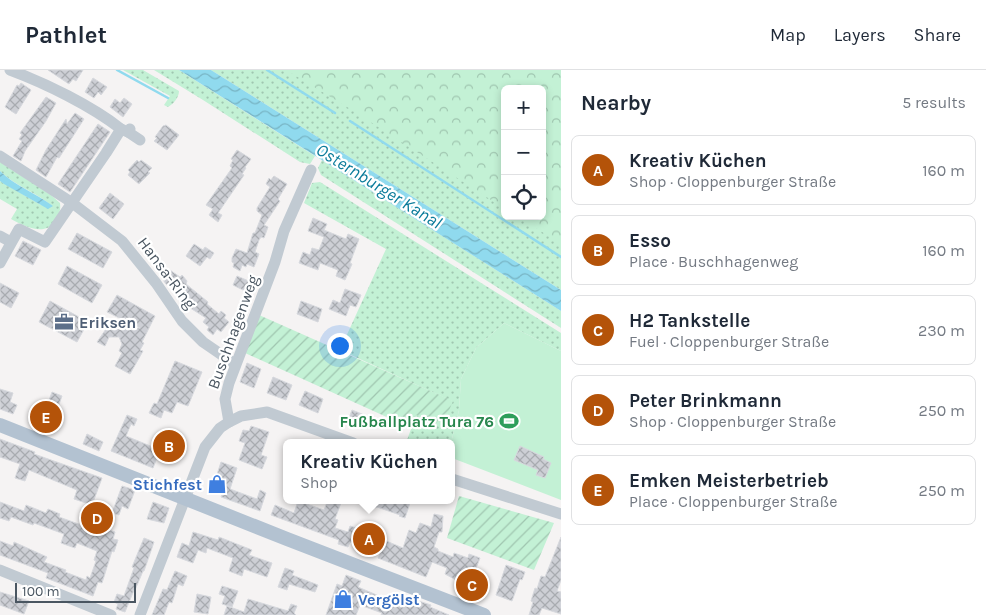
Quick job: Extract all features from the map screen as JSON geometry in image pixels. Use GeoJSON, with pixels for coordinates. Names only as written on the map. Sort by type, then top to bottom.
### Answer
{"type":"FeatureCollection","features":[{"type":"Feature","properties":{"kind":"main road"},"geometry":{"type":"LineString","coordinates":[[0,425],[316,551],[484,615]]}},
{"type":"Feature","properties":{"kind":"street"},"geometry":{"type":"LineString","coordinates":[[10,70],[94,111],[140,140]]}},
{"type":"Feature","properties":{"kind":"street"},"geometry":{"type":"LineString","coordinates":[[0,263],[19,229],[44,242],[106,153],[126,130]]}},
{"type":"Feature","properties":{"kind":"street","name":"Hansa-Ring"},"geometry":{"type":"LineString","coordinates":[[0,156],[71,202],[122,241],[156,283],[182,321],[203,342],[235,364]]}},
{"type":"Feature","properties":{"kind":"street","name":"Buschhagenweg"},"geometry":{"type":"LineString","coordinates":[[228,422],[225,399],[228,382],[275,262],[284,231],[311,170]]}},
{"type":"Feature","properties":{"kind":"street"},"geometry":{"type":"LineString","coordinates":[[0,236],[11,242]]}},
{"type":"Feature","properties":{"kind":"street"},"geometry":{"type":"LineString","coordinates":[[140,615],[205,447],[220,428],[241,416],[267,412],[342,439]]}},
{"type":"Feature","properties":{"kind":"street"},"geometry":{"type":"LineString","coordinates":[[455,479],[561,514]]}},
{"type":"Feature","properties":{"kind":"street"},"geometry":{"type":"LineString","coordinates":[[0,570],[112,615]]}},
{"type":"Feature","properties":{"kind":"green space"},"geometry":{"type":"Polygon","coordinates":[[[123,70],[143,70],[179,91],[179,94],[168,107],[164,105],[170,96],[123,70]]]}},
{"type":"Feature","properties":{"kind":"green space"},"geometry":{"type":"Polygon","coordinates":[[[154,70],[179,70],[315,156],[310,164],[300,162],[154,70]]]}},
{"type":"Feature","properties":{"kind":"green space"},"geometry":{"type":"Polygon","coordinates":[[[211,70],[561,70],[561,290],[211,70]]]}},
{"type":"Feature","properties":{"kind":"green space"},"geometry":{"type":"Polygon","coordinates":[[[286,70],[561,70],[561,244],[523,220],[546,220],[546,85],[501,85],[501,206],[352,110],[286,70]]]}},
{"type":"Feature","properties":{"kind":"green space"},"geometry":{"type":"Polygon","coordinates":[[[322,160],[561,311],[561,328],[321,175],[318,168],[322,160]]]}},
{"type":"Feature","properties":{"kind":"green space"},"geometry":{"type":"Polygon","coordinates":[[[0,162],[51,195],[60,203],[59,214],[51,226],[34,229],[11,219],[17,209],[0,199],[0,181],[41,205],[52,206],[0,171],[0,162]]]}},
{"type":"Feature","properties":{"kind":"green space"},"geometry":{"type":"Polygon","coordinates":[[[320,182],[561,333],[561,351],[504,323],[476,348],[461,379],[459,410],[452,439],[407,439],[416,415],[452,401],[340,350],[386,249],[304,203],[312,183],[320,182]]]}},
{"type":"Feature","properties":{"kind":"green space"},"geometry":{"type":"Polygon","coordinates":[[[259,315],[453,401],[442,427],[416,415],[411,428],[245,353],[259,315]]]}},
{"type":"Feature","properties":{"kind":"green space","name":"Fußballplatz Tura 76"},"geometry":{"type":"Polygon","coordinates":[[[504,323],[561,351],[561,500],[455,459],[455,439],[452,439],[459,410],[461,379],[476,348],[504,323]]]}},
{"type":"Feature","properties":{"kind":"green space"},"geometry":{"type":"Polygon","coordinates":[[[459,496],[554,523],[534,570],[447,538],[459,496]]]}},
{"type":"Feature","properties":{"kind":"water","name":"Osternburger Kanal"},"geometry":{"type":"Polygon","coordinates":[[[179,70],[211,70],[561,290],[561,311],[179,70]]]}},
{"type":"Feature","properties":{"kind":"water"},"geometry":{"type":"Polygon","coordinates":[[[0,171],[12,181],[53,206],[48,209],[4,184],[0,181],[0,171]]]}},
{"type":"Feature","properties":{"kind":"building"},"geometry":{"type":"Polygon","coordinates":[[[48,70],[83,70],[76,81],[73,79],[69,84],[48,70]]]}},
{"type":"Feature","properties":{"kind":"building"},"geometry":{"type":"Polygon","coordinates":[[[93,78],[107,87],[101,95],[98,92],[94,98],[85,92],[93,78]]]}},
{"type":"Feature","properties":{"kind":"building"},"geometry":{"type":"Polygon","coordinates":[[[21,83],[31,90],[16,114],[5,107],[17,85],[19,86],[21,83]]]}},
{"type":"Feature","properties":{"kind":"building"},"geometry":{"type":"Polygon","coordinates":[[[46,97],[56,103],[25,151],[21,161],[13,156],[22,141],[19,139],[22,135],[20,133],[46,97]]]}},
{"type":"Feature","properties":{"kind":"building"},"geometry":{"type":"Polygon","coordinates":[[[124,98],[132,104],[123,117],[110,107],[115,99],[120,103],[124,98]]]}},
{"type":"Feature","properties":{"kind":"building"},"geometry":{"type":"Polygon","coordinates":[[[75,113],[84,119],[59,158],[57,157],[46,177],[36,170],[46,150],[66,119],[67,124],[75,113]]]}},
{"type":"Feature","properties":{"kind":"building"},"geometry":{"type":"Polygon","coordinates":[[[98,124],[110,132],[70,192],[58,184],[98,124]]]}},
{"type":"Feature","properties":{"kind":"building"},"geometry":{"type":"Polygon","coordinates":[[[166,125],[179,135],[167,150],[154,141],[163,126],[166,125]]]}},
{"type":"Feature","properties":{"kind":"building"},"geometry":{"type":"Polygon","coordinates":[[[237,150],[251,159],[245,167],[242,174],[244,175],[218,213],[222,215],[218,222],[209,215],[213,209],[206,205],[232,168],[230,166],[233,160],[231,159],[237,150]]]}},
{"type":"Feature","properties":{"kind":"building"},"geometry":{"type":"Polygon","coordinates":[[[137,160],[139,162],[141,160],[152,168],[148,172],[150,173],[139,184],[128,175],[130,172],[128,170],[137,160]]]}},
{"type":"Feature","properties":{"kind":"building"},"geometry":{"type":"Polygon","coordinates":[[[274,176],[287,184],[278,199],[280,201],[264,225],[268,227],[264,238],[261,237],[259,240],[255,252],[259,254],[254,267],[247,264],[246,267],[242,265],[240,271],[233,267],[232,258],[236,249],[247,253],[253,233],[255,233],[262,215],[257,211],[257,208],[270,187],[266,184],[269,178],[271,180],[274,176]]]}},
{"type":"Feature","properties":{"kind":"building"},"geometry":{"type":"Polygon","coordinates":[[[110,193],[124,204],[113,219],[99,208],[110,193]]]}},
{"type":"Feature","properties":{"kind":"building"},"geometry":{"type":"Polygon","coordinates":[[[313,218],[327,224],[324,230],[346,239],[348,234],[359,239],[345,280],[336,276],[338,270],[320,263],[318,270],[299,263],[303,252],[310,255],[312,248],[319,250],[324,237],[308,231],[313,218]]]}},
{"type":"Feature","properties":{"kind":"building"},"geometry":{"type":"Polygon","coordinates":[[[77,233],[112,252],[103,268],[68,249],[77,233]]]}},
{"type":"Feature","properties":{"kind":"building"},"geometry":{"type":"Polygon","coordinates":[[[23,241],[41,250],[33,265],[15,256],[23,241]]]}},
{"type":"Feature","properties":{"kind":"building"},"geometry":{"type":"Polygon","coordinates":[[[194,244],[203,250],[205,247],[214,253],[210,259],[207,257],[200,266],[186,256],[194,244]]]}},
{"type":"Feature","properties":{"kind":"building"},"geometry":{"type":"Polygon","coordinates":[[[67,266],[102,285],[92,303],[58,284],[67,266]]]}},
{"type":"Feature","properties":{"kind":"building"},"geometry":{"type":"Polygon","coordinates":[[[167,268],[180,277],[182,275],[187,281],[186,284],[208,302],[207,304],[219,314],[221,311],[226,315],[224,318],[229,322],[221,332],[217,329],[213,335],[207,330],[209,327],[203,322],[206,318],[184,304],[188,299],[175,288],[166,284],[161,277],[167,268]]]}},
{"type":"Feature","properties":{"kind":"building"},"geometry":{"type":"Polygon","coordinates":[[[237,276],[251,282],[247,292],[233,285],[237,276]]]}},
{"type":"Feature","properties":{"kind":"building"},"geometry":{"type":"Polygon","coordinates":[[[0,283],[19,293],[11,308],[0,302],[0,283]]]}},
{"type":"Feature","properties":{"kind":"building"},"geometry":{"type":"Polygon","coordinates":[[[345,289],[361,295],[356,307],[350,305],[346,316],[329,309],[333,300],[340,303],[345,289]]]}},
{"type":"Feature","properties":{"kind":"building"},"geometry":{"type":"Polygon","coordinates":[[[117,295],[155,316],[142,342],[144,343],[140,350],[143,351],[130,374],[115,366],[122,353],[119,351],[122,344],[119,337],[109,337],[105,346],[97,342],[106,329],[140,328],[107,312],[117,295]]]}},
{"type":"Feature","properties":{"kind":"building","name":"Eriksen"},"geometry":{"type":"Polygon","coordinates":[[[50,301],[88,322],[77,342],[39,322],[50,301]]]}},
{"type":"Feature","properties":{"kind":"building"},"geometry":{"type":"Polygon","coordinates":[[[301,301],[322,309],[318,322],[297,314],[301,301]]]}},
{"type":"Feature","properties":{"kind":"building"},"geometry":{"type":"Polygon","coordinates":[[[175,361],[202,372],[188,406],[177,402],[172,413],[164,410],[161,418],[149,413],[154,403],[157,404],[175,361]]]}},
{"type":"Feature","properties":{"kind":"building"},"geometry":{"type":"Polygon","coordinates":[[[247,363],[261,369],[254,388],[240,382],[247,363]]]}},
{"type":"Feature","properties":{"kind":"building"},"geometry":{"type":"Polygon","coordinates":[[[273,377],[292,385],[286,400],[267,393],[273,377]]]}},
{"type":"Feature","properties":{"kind":"building"},"geometry":{"type":"Polygon","coordinates":[[[0,389],[13,393],[10,402],[17,405],[13,414],[0,409],[0,389]]]}},
{"type":"Feature","properties":{"kind":"building"},"geometry":{"type":"Polygon","coordinates":[[[305,391],[323,399],[318,413],[299,405],[305,391]]]}},
{"type":"Feature","properties":{"kind":"building"},"geometry":{"type":"Polygon","coordinates":[[[52,392],[62,396],[50,429],[35,423],[38,412],[44,414],[52,392]]]}},
{"type":"Feature","properties":{"kind":"building"},"geometry":{"type":"Polygon","coordinates":[[[352,410],[367,416],[362,429],[347,423],[352,410]]]}},
{"type":"Feature","properties":{"kind":"building"},"geometry":{"type":"Polygon","coordinates":[[[127,415],[137,419],[134,426],[131,424],[126,436],[160,450],[153,468],[111,451],[127,415]]]}},
{"type":"Feature","properties":{"kind":"building"},"geometry":{"type":"Polygon","coordinates":[[[251,426],[269,432],[261,455],[267,457],[262,469],[239,460],[245,443],[239,441],[243,430],[249,431],[251,426]]]}},
{"type":"Feature","properties":{"kind":"building"},"geometry":{"type":"Polygon","coordinates":[[[87,434],[103,442],[99,451],[83,444],[87,434]]]}},
{"type":"Feature","properties":{"kind":"building"},"geometry":{"type":"Polygon","coordinates":[[[0,439],[35,452],[34,454],[102,478],[92,505],[74,499],[77,490],[29,470],[25,481],[15,478],[20,464],[0,457],[0,439]]]}},
{"type":"Feature","properties":{"kind":"building"},"geometry":{"type":"Polygon","coordinates":[[[520,446],[544,457],[543,459],[551,463],[545,478],[536,475],[538,470],[514,460],[520,446]]]}},
{"type":"Feature","properties":{"kind":"building"},"geometry":{"type":"Polygon","coordinates":[[[221,462],[237,468],[230,489],[257,499],[260,490],[266,493],[260,511],[221,497],[224,490],[213,487],[221,462]]]}},
{"type":"Feature","properties":{"kind":"building"},"geometry":{"type":"Polygon","coordinates":[[[122,486],[135,490],[128,509],[122,506],[119,515],[112,513],[122,486]]]}},
{"type":"Feature","properties":{"kind":"building"},"geometry":{"type":"Polygon","coordinates":[[[0,502],[24,511],[26,505],[46,513],[48,509],[60,514],[59,517],[87,527],[93,511],[104,515],[100,527],[115,532],[113,539],[118,540],[114,552],[112,551],[102,583],[98,582],[93,596],[46,578],[48,573],[0,555],[0,541],[13,546],[14,542],[47,557],[44,562],[86,580],[87,576],[90,578],[96,561],[94,560],[97,551],[77,543],[75,548],[61,543],[64,534],[34,523],[33,525],[11,517],[9,521],[0,518],[0,502]]]}},
{"type":"Feature","properties":{"kind":"building"},"geometry":{"type":"Polygon","coordinates":[[[153,502],[169,508],[164,523],[147,519],[153,502]]]}},
{"type":"Feature","properties":{"kind":"building"},"geometry":{"type":"Polygon","coordinates":[[[297,504],[307,504],[324,510],[326,504],[341,504],[335,519],[338,520],[335,528],[348,532],[350,526],[363,530],[364,526],[377,530],[376,532],[381,534],[379,538],[403,548],[409,530],[416,533],[420,523],[431,527],[434,514],[443,516],[442,532],[439,532],[434,547],[438,551],[453,557],[454,553],[468,558],[469,554],[480,558],[468,589],[456,585],[458,581],[445,574],[447,568],[432,562],[426,577],[378,558],[380,554],[350,542],[348,547],[338,544],[339,540],[271,515],[275,505],[294,513],[297,504]]]}},
{"type":"Feature","properties":{"kind":"building"},"geometry":{"type":"Polygon","coordinates":[[[367,504],[410,504],[405,518],[367,504]]]}},
{"type":"Feature","properties":{"kind":"building"},"geometry":{"type":"Polygon","coordinates":[[[193,532],[218,540],[219,537],[252,550],[249,555],[272,563],[267,577],[244,569],[242,576],[229,571],[233,558],[207,548],[206,553],[198,550],[193,563],[177,557],[182,543],[189,546],[193,532]]]}},
{"type":"Feature","properties":{"kind":"building"},"geometry":{"type":"Polygon","coordinates":[[[561,537],[561,580],[557,591],[561,592],[561,614],[542,608],[539,615],[529,615],[535,588],[537,589],[541,576],[545,577],[561,537]]]}},
{"type":"Feature","properties":{"kind":"building"},"geometry":{"type":"Polygon","coordinates":[[[144,538],[154,542],[144,571],[125,612],[116,609],[118,604],[114,602],[117,594],[124,596],[134,568],[132,567],[144,538]]]}},
{"type":"Feature","properties":{"kind":"building"},"geometry":{"type":"Polygon","coordinates":[[[506,565],[525,572],[522,580],[520,579],[512,601],[496,595],[506,565]]]}},
{"type":"Feature","properties":{"kind":"building"},"geometry":{"type":"Polygon","coordinates":[[[285,568],[294,571],[292,575],[318,585],[315,592],[289,584],[287,590],[278,587],[285,568]]]}},
{"type":"Feature","properties":{"kind":"building"},"geometry":{"type":"Polygon","coordinates":[[[175,571],[187,576],[183,586],[178,584],[172,603],[169,602],[164,615],[152,615],[163,589],[167,590],[175,571]]]}},
{"type":"Feature","properties":{"kind":"building"},"geometry":{"type":"Polygon","coordinates":[[[346,575],[361,581],[358,587],[400,605],[403,596],[431,605],[430,607],[449,615],[381,615],[382,613],[360,605],[356,615],[326,615],[337,584],[342,586],[346,575]]]}},
{"type":"Feature","properties":{"kind":"building"},"geometry":{"type":"Polygon","coordinates":[[[222,586],[238,591],[232,607],[222,604],[225,596],[219,594],[222,586]]]}},
{"type":"Feature","properties":{"kind":"building"},"geometry":{"type":"Polygon","coordinates":[[[0,592],[29,601],[24,614],[0,605],[0,592]]]}},
{"type":"Feature","properties":{"kind":"building"},"geometry":{"type":"Polygon","coordinates":[[[197,594],[211,597],[208,614],[194,612],[197,594]]]}},
{"type":"Feature","properties":{"kind":"building"},"geometry":{"type":"Polygon","coordinates":[[[248,599],[288,611],[291,604],[297,606],[294,613],[296,615],[224,615],[227,606],[244,612],[248,599]]]}},
{"type":"Feature","properties":{"kind":"waterway"},"geometry":{"type":"LineString","coordinates":[[117,70],[168,98]]}},
{"type":"Feature","properties":{"kind":"waterway"},"geometry":{"type":"LineString","coordinates":[[267,70],[335,113]]}},
{"type":"Feature","properties":{"kind":"waterway"},"geometry":{"type":"LineString","coordinates":[[350,121],[561,257]]}},
{"type":"Feature","properties":{"kind":"place","name":"Eriksen"},"geometry":{"type":"Point","coordinates":[64,322]}},
{"type":"Feature","properties":{"kind":"place","name":"Emken Meisterbetrieb"},"geometry":{"type":"Point","coordinates":[46,417]}},
{"type":"Feature","properties":{"kind":"place","name":"Fußballplatz Tura 76"},"geometry":{"type":"Point","coordinates":[509,421]}},
{"type":"Feature","properties":{"kind":"place","name":"Esso"},"geometry":{"type":"Point","coordinates":[169,446]}},
{"type":"Feature","properties":{"kind":"place","name":"Stichfest"},"geometry":{"type":"Point","coordinates":[217,484]}},
{"type":"Feature","properties":{"kind":"place","name":"Peter Brinkmann"},"geometry":{"type":"Point","coordinates":[97,518]}},
{"type":"Feature","properties":{"kind":"place","name":"Kreativ Küchen"},"geometry":{"type":"Point","coordinates":[369,539]}},
{"type":"Feature","properties":{"kind":"place","name":"H2 Tankstelle"},"geometry":{"type":"Point","coordinates":[472,585]}},
{"type":"Feature","properties":{"kind":"place","name":"Vergölst"},"geometry":{"type":"Point","coordinates":[343,599]}}]}
